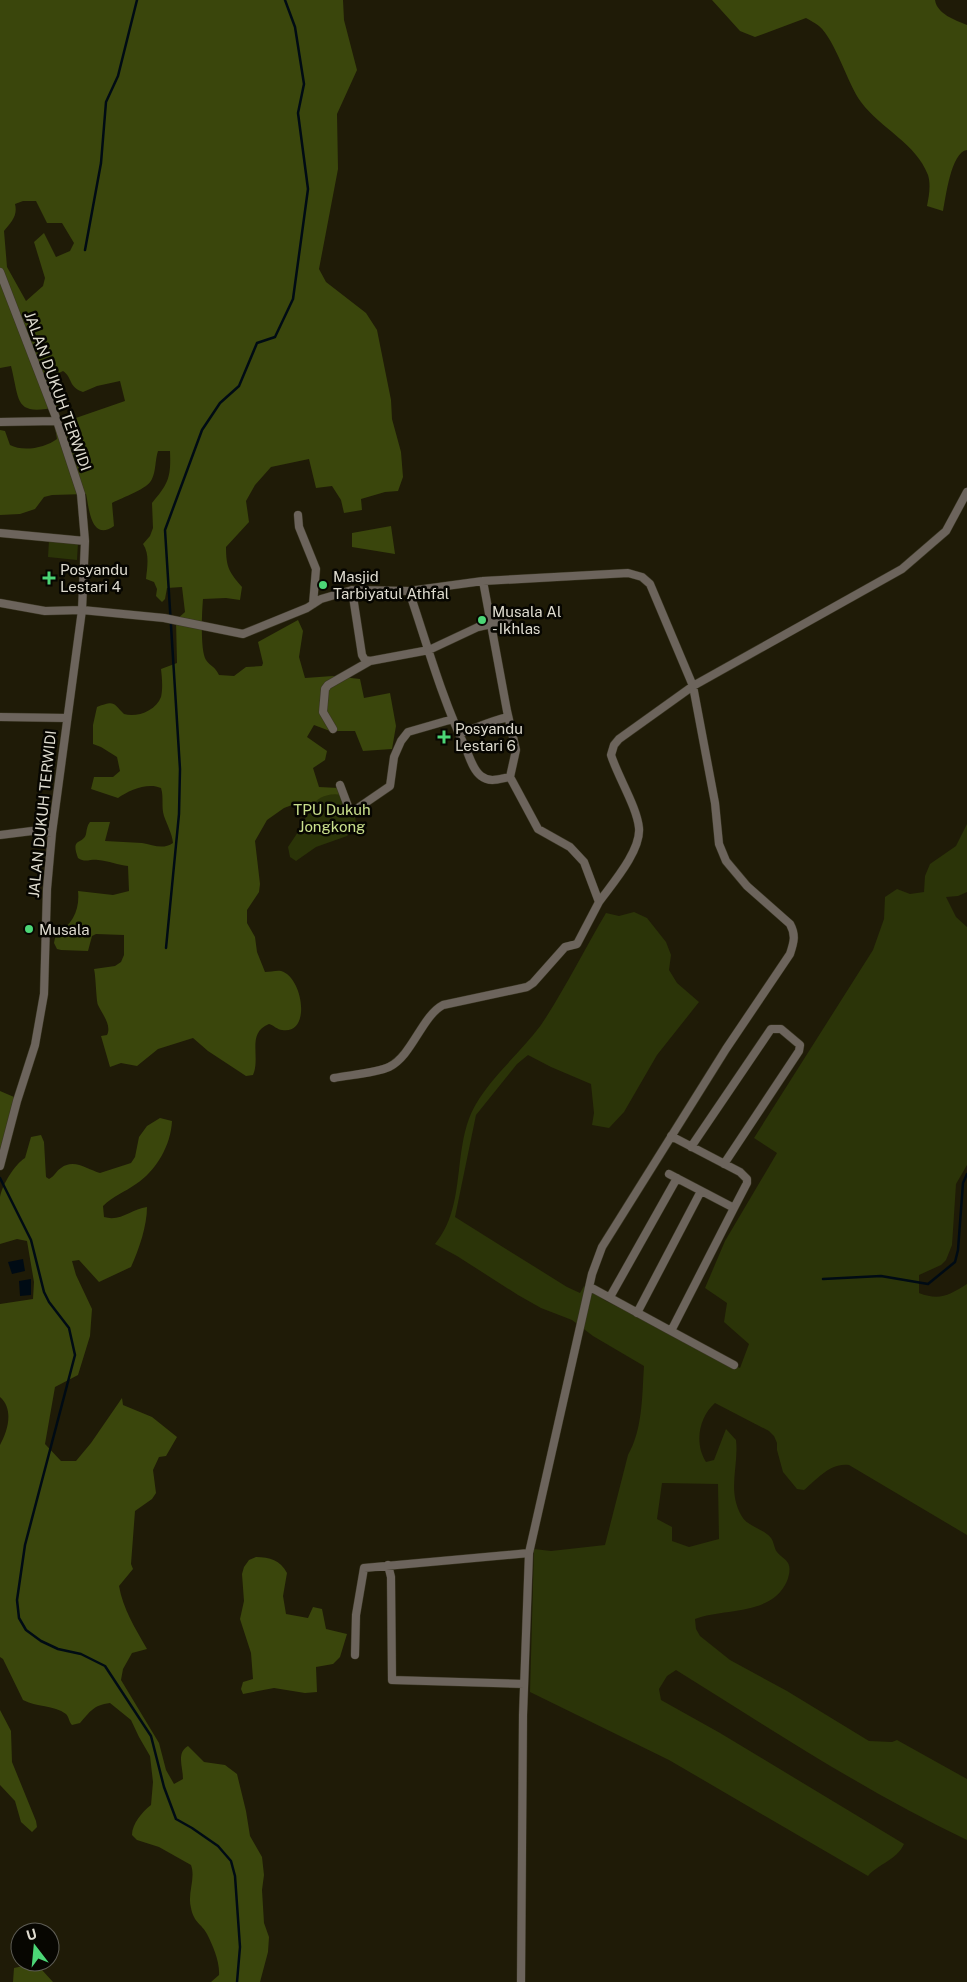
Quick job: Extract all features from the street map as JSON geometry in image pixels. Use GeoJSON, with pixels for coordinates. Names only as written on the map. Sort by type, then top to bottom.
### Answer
{"type":"FeatureCollection","features":[{"type":"Feature","properties":{"kind":"street","name":"JALAN DUKUH TERWIDI"},"geometry":{"type":"LineString","coordinates":[[0,272],[57,421],[81,494],[85,542],[82,610],[52,832],[47,889],[44,994],[35,1045],[17,1101],[0,1166]]}},
{"type":"Feature","properties":{"kind":"street"},"geometry":{"type":"LineString","coordinates":[[0,422],[57,421]]}},
{"type":"Feature","properties":{"kind":"street"},"geometry":{"type":"LineString","coordinates":[[334,1078],[388,1067],[406,1051],[436,1010],[443,1005],[527,987],[533,983],[565,948],[577,944],[599,902],[632,853],[639,834],[636,815],[612,755],[614,745],[619,739],[693,686],[902,569],[946,531],[967,492]]}},
{"type":"Feature","properties":{"kind":"street"},"geometry":{"type":"LineString","coordinates":[[298,515],[299,527],[316,569],[313,604]]}},
{"type":"Feature","properties":{"kind":"street"},"geometry":{"type":"LineString","coordinates":[[0,533],[85,542]]}},
{"type":"Feature","properties":{"kind":"street"},"geometry":{"type":"LineString","coordinates":[[0,602],[45,611],[82,610],[164,618],[243,634],[321,599],[352,590],[409,591],[483,582],[628,572],[642,577],[650,584],[693,686],[715,803],[719,844],[726,861],[747,886],[790,924],[794,931],[795,940],[790,954],[726,1049],[602,1247],[592,1274],[529,1553],[524,1684],[521,1982]]}},
{"type":"Feature","properties":{"kind":"street"},"geometry":{"type":"LineString","coordinates":[[483,582],[516,750],[510,777],[532,822],[538,829],[570,847],[584,862],[599,902]]}},
{"type":"Feature","properties":{"kind":"street"},"geometry":{"type":"LineString","coordinates":[[352,590],[362,655],[365,660],[370,661]]}},
{"type":"Feature","properties":{"kind":"street"},"geometry":{"type":"LineString","coordinates":[[409,591],[458,734],[472,763],[481,776],[493,781],[510,777]]}},
{"type":"Feature","properties":{"kind":"street"},"geometry":{"type":"LineString","coordinates":[[333,729],[323,712],[325,689],[328,685],[370,661],[429,650],[447,643],[465,632],[508,620]]}},
{"type":"Feature","properties":{"kind":"street"},"geometry":{"type":"LineString","coordinates":[[0,717],[67,718]]}},
{"type":"Feature","properties":{"kind":"street"},"geometry":{"type":"LineString","coordinates":[[458,734],[485,725],[490,721],[508,717]]}},
{"type":"Feature","properties":{"kind":"street"},"geometry":{"type":"LineString","coordinates":[[340,785],[349,809],[355,810],[390,786],[394,757],[401,741],[408,732],[453,719]]}},
{"type":"Feature","properties":{"kind":"street"},"geometry":{"type":"LineString","coordinates":[[0,835],[32,830],[52,832]]}},
{"type":"Feature","properties":{"kind":"street"},"geometry":{"type":"LineString","coordinates":[[691,1147],[771,1029],[781,1029],[800,1044],[799,1051],[724,1164]]}},
{"type":"Feature","properties":{"kind":"street"},"geometry":{"type":"LineString","coordinates":[[671,1136],[740,1172],[747,1178],[748,1183],[671,1331]]}},
{"type":"Feature","properties":{"kind":"street"},"geometry":{"type":"LineString","coordinates":[[669,1174],[734,1208]]}},
{"type":"Feature","properties":{"kind":"street"},"geometry":{"type":"LineString","coordinates":[[610,1298],[677,1178]]}},
{"type":"Feature","properties":{"kind":"street"},"geometry":{"type":"LineString","coordinates":[[637,1312],[701,1191]]}},
{"type":"Feature","properties":{"kind":"street"},"geometry":{"type":"LineString","coordinates":[[590,1286],[734,1365]]}},
{"type":"Feature","properties":{"kind":"street"},"geometry":{"type":"LineString","coordinates":[[355,1655],[356,1615],[364,1568],[388,1564],[529,1553]]}},
{"type":"Feature","properties":{"kind":"street"},"geometry":{"type":"LineString","coordinates":[[388,1564],[391,1578],[392,1680],[524,1684]]}},
{"type":"Feature","properties":{"kind":"green space"},"geometry":{"type":"Polygon","coordinates":[[[0,0],[343,0],[344,20],[357,70],[337,114],[338,169],[319,269],[326,282],[366,313],[377,330],[391,400],[392,419],[401,452],[403,477],[398,491],[385,492],[361,499],[362,510],[344,513],[341,500],[332,486],[316,488],[309,459],[271,467],[255,485],[246,501],[249,522],[226,547],[229,569],[242,587],[240,600],[226,598],[203,599],[202,640],[206,660],[216,669],[219,675],[234,676],[246,667],[262,666],[258,642],[298,620],[303,631],[299,657],[305,678],[333,676],[360,679],[364,698],[390,693],[396,726],[392,749],[363,751],[355,731],[330,731],[314,725],[307,737],[327,751],[325,760],[313,768],[319,787],[339,788],[342,795],[324,796],[316,801],[311,808],[292,805],[284,808],[267,820],[255,841],[260,884],[259,892],[247,910],[247,923],[255,937],[257,952],[265,972],[281,971],[289,975],[295,983],[299,994],[301,1015],[298,1024],[291,1029],[280,1030],[269,1024],[258,1033],[253,1075],[246,1076],[208,1051],[193,1038],[158,1049],[137,1066],[121,1063],[110,1067],[101,1036],[107,1035],[108,1027],[98,1005],[94,969],[115,966],[121,962],[124,955],[124,935],[96,934],[92,936],[88,951],[61,950],[57,949],[54,943],[56,933],[67,926],[74,916],[78,904],[78,891],[113,895],[129,891],[128,866],[78,858],[76,844],[86,834],[90,822],[110,822],[105,841],[142,843],[162,847],[173,843],[171,832],[163,813],[161,788],[145,786],[118,798],[91,789],[94,777],[113,777],[120,771],[117,757],[93,744],[93,725],[97,707],[111,703],[124,714],[129,715],[140,714],[150,710],[161,697],[161,669],[177,663],[176,620],[185,612],[182,587],[167,588],[165,599],[162,602],[156,596],[157,589],[154,582],[146,579],[147,557],[143,544],[150,536],[153,528],[152,503],[168,479],[170,451],[158,451],[150,483],[112,503],[114,526],[106,530],[100,530],[92,521],[86,494],[52,495],[44,497],[35,509],[20,514],[0,515],[0,430],[5,431],[10,445],[27,449],[40,447],[57,439],[55,428],[70,420],[125,401],[120,381],[97,386],[83,392],[75,388],[63,371],[53,376],[59,397],[57,407],[33,409],[21,403],[11,366],[0,368],[0,0]],[[23,201],[15,204],[15,215],[4,231],[7,267],[26,301],[43,286],[45,278],[34,242],[44,233],[56,257],[70,251],[74,243],[62,223],[47,223],[36,201],[23,201]]]}},
{"type":"Feature","properties":{"kind":"green space"},"geometry":{"type":"Polygon","coordinates":[[[712,0],[935,0],[936,5],[943,13],[967,25],[967,150],[961,153],[953,166],[943,211],[927,206],[929,183],[928,175],[922,164],[907,145],[869,112],[861,102],[831,42],[819,26],[806,18],[755,37],[740,31],[712,0]]]}},
{"type":"Feature","properties":{"kind":"green space"},"geometry":{"type":"Polygon","coordinates":[[[391,526],[395,554],[352,547],[352,533],[391,526]]]}},
{"type":"Feature","properties":{"kind":"green space"},"geometry":{"type":"Polygon","coordinates":[[[49,541],[78,543],[77,560],[48,557],[49,541]]]}},
{"type":"Feature","properties":{"kind":"green space","name":"TPU Dukuh Jongkong"},"geometry":{"type":"Polygon","coordinates":[[[338,793],[346,796],[355,813],[356,826],[347,836],[316,847],[296,861],[290,857],[288,847],[300,829],[314,801],[325,795],[338,793]]]}},
{"type":"Feature","properties":{"kind":"green space"},"geometry":{"type":"Polygon","coordinates":[[[967,824],[967,892],[958,896],[946,897],[956,917],[967,927],[967,1165],[956,1184],[952,1245],[946,1260],[941,1265],[919,1275],[919,1293],[939,1297],[967,1284],[967,1535],[849,1465],[836,1466],[819,1476],[804,1490],[797,1489],[783,1472],[774,1436],[769,1431],[715,1403],[705,1415],[700,1431],[699,1439],[702,1455],[706,1462],[714,1460],[726,1429],[736,1440],[734,1487],[741,1515],[747,1522],[771,1538],[777,1552],[788,1563],[789,1572],[787,1581],[780,1592],[759,1606],[695,1619],[696,1629],[700,1636],[730,1660],[787,1691],[869,1741],[892,1742],[897,1740],[967,1779],[967,1840],[856,1781],[676,1670],[667,1676],[659,1689],[661,1700],[720,1733],[904,1844],[897,1854],[868,1876],[669,1760],[530,1692],[534,1549],[551,1551],[605,1545],[628,1455],[637,1434],[644,1366],[593,1336],[572,1320],[541,1308],[435,1244],[445,1229],[452,1212],[468,1120],[476,1104],[491,1083],[541,1025],[606,913],[619,916],[634,912],[647,918],[666,942],[671,955],[669,970],[677,983],[699,1002],[657,1055],[624,1112],[609,1128],[592,1125],[594,1113],[591,1084],[528,1055],[517,1064],[476,1115],[455,1217],[567,1287],[580,1293],[584,1286],[606,1301],[740,1368],[749,1344],[724,1322],[727,1303],[705,1288],[725,1241],[777,1153],[754,1138],[873,950],[884,919],[885,897],[897,889],[910,894],[924,892],[925,876],[930,864],[956,846],[967,824]],[[662,1483],[657,1519],[672,1527],[672,1541],[689,1547],[719,1539],[718,1484],[662,1483]]]}},
{"type":"Feature","properties":{"kind":"green space"},"geometry":{"type":"Polygon","coordinates":[[[0,1091],[14,1097],[0,1154],[0,1091]]]}},
{"type":"Feature","properties":{"kind":"green space"},"geometry":{"type":"Polygon","coordinates":[[[160,1118],[172,1121],[169,1139],[156,1165],[143,1179],[103,1206],[104,1217],[110,1218],[121,1217],[147,1207],[142,1237],[131,1267],[99,1282],[79,1260],[72,1261],[76,1275],[92,1309],[90,1336],[78,1375],[55,1387],[45,1444],[61,1461],[76,1461],[122,1398],[123,1405],[152,1417],[177,1437],[166,1456],[159,1457],[153,1470],[156,1493],[152,1499],[135,1511],[131,1564],[133,1569],[119,1586],[126,1611],[147,1649],[132,1653],[123,1669],[121,1680],[159,1743],[166,1770],[174,1784],[183,1779],[181,1756],[184,1749],[188,1746],[204,1762],[225,1765],[237,1774],[250,1836],[262,1857],[264,1875],[262,1890],[264,1923],[269,1937],[268,1952],[260,1982],[211,1982],[219,1975],[217,1959],[207,1934],[192,1913],[190,1897],[193,1876],[191,1865],[159,1847],[137,1840],[132,1835],[138,1818],[151,1805],[153,1782],[150,1756],[131,1720],[110,1703],[96,1707],[80,1723],[72,1725],[67,1715],[61,1711],[23,1700],[3,1659],[0,1657],[0,1445],[7,1427],[8,1414],[7,1408],[0,1397],[0,1304],[33,1299],[34,1282],[27,1241],[17,1239],[0,1244],[1,1192],[13,1170],[25,1158],[31,1137],[41,1135],[44,1142],[46,1177],[49,1179],[61,1168],[71,1164],[100,1173],[131,1163],[135,1157],[139,1137],[147,1126],[160,1118]]]}},
{"type":"Feature","properties":{"kind":"green space"},"geometry":{"type":"Polygon","coordinates":[[[256,1557],[274,1560],[287,1573],[283,1596],[286,1614],[308,1618],[313,1607],[322,1609],[326,1629],[347,1634],[340,1657],[333,1664],[316,1667],[317,1692],[305,1693],[274,1688],[243,1694],[241,1689],[243,1682],[253,1679],[251,1653],[240,1619],[244,1601],[242,1574],[249,1560],[256,1557]]]}},
{"type":"Feature","properties":{"kind":"green space"},"geometry":{"type":"Polygon","coordinates":[[[0,1710],[11,1731],[12,1762],[36,1821],[37,1827],[32,1832],[21,1822],[15,1801],[0,1785],[0,1710]]]}},
{"type":"Feature","properties":{"kind":"green space"},"geometry":{"type":"Polygon","coordinates":[[[14,1972],[44,1972],[53,1982],[13,1982],[14,1972]]]}},
{"type":"Feature","properties":{"kind":"shaded area"},"geometry":{"type":"Polygon","coordinates":[[[23,1259],[25,1271],[12,1274],[8,1262],[23,1259]]]}},
{"type":"Feature","properties":{"kind":"shaded area"},"geometry":{"type":"Polygon","coordinates":[[[31,1279],[31,1295],[20,1296],[19,1281],[31,1279]]]}},
{"type":"Feature","properties":{"kind":"waterway"},"geometry":{"type":"LineString","coordinates":[[85,250],[101,163],[106,102],[118,76],[137,0]]}},
{"type":"Feature","properties":{"kind":"waterway"},"geometry":{"type":"LineString","coordinates":[[166,948],[179,814],[180,769],[165,530],[202,430],[220,403],[239,386],[257,343],[275,337],[293,299],[308,189],[298,113],[304,84],[295,27],[285,0]]}},
{"type":"Feature","properties":{"kind":"waterway"},"geometry":{"type":"LineString","coordinates":[[823,1279],[881,1276],[928,1284],[955,1262],[958,1250],[963,1183],[967,1174]]}},
{"type":"Feature","properties":{"kind":"waterway"},"geometry":{"type":"LineString","coordinates":[[0,1178],[31,1240],[44,1292],[49,1302],[69,1328],[75,1355],[25,1545],[17,1600],[19,1618],[26,1630],[41,1641],[58,1649],[81,1654],[105,1666],[151,1736],[164,1787],[176,1819],[218,1846],[231,1861],[235,1876],[240,1947],[237,1982]]}},
{"type":"Feature","properties":{"kind":"place","name":"Posyandu Lestari 4"},"geometry":{"type":"Point","coordinates":[49,578]}},
{"type":"Feature","properties":{"kind":"place","name":"Masjid Tarbiyatul Athfal"},"geometry":{"type":"Point","coordinates":[323,585]}},
{"type":"Feature","properties":{"kind":"place","name":"Musala Al - Ikhlas"},"geometry":{"type":"Point","coordinates":[482,620]}},
{"type":"Feature","properties":{"kind":"place","name":"Posyandu Lestari 6"},"geometry":{"type":"Point","coordinates":[444,737]}},
{"type":"Feature","properties":{"kind":"place","name":"Musala"},"geometry":{"type":"Point","coordinates":[29,929]}}]}
